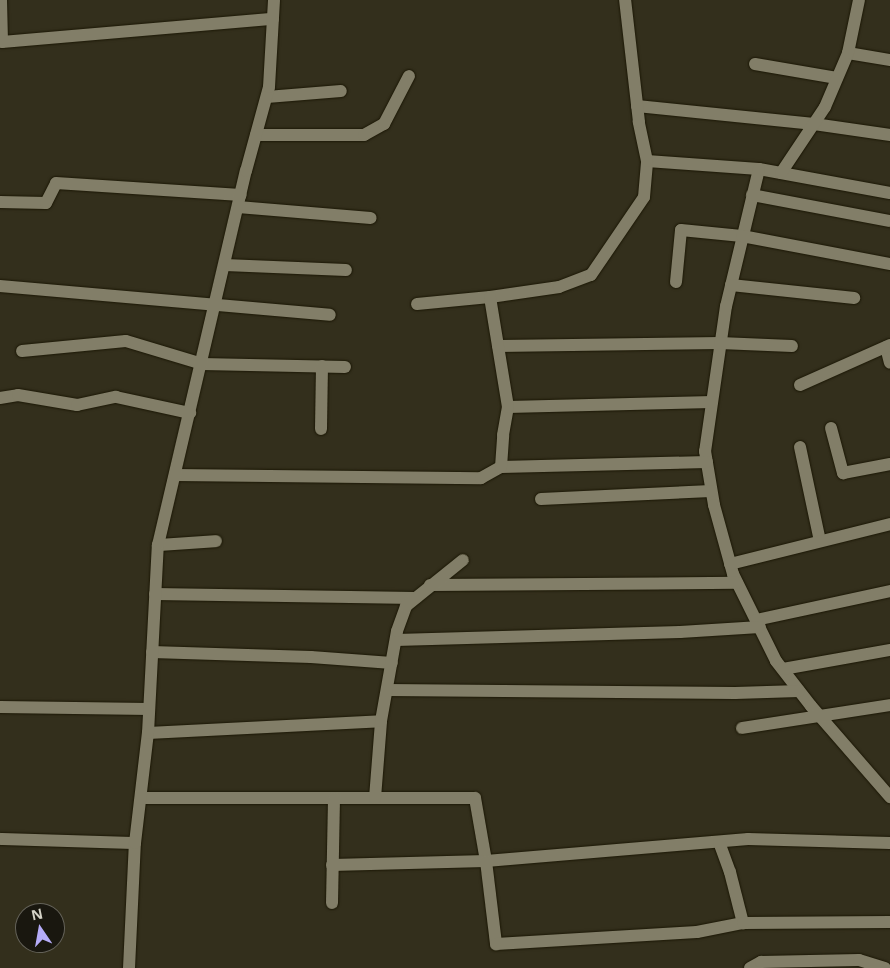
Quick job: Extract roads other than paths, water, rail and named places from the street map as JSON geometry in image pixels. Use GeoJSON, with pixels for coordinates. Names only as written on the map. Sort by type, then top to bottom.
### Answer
{"type":"FeatureCollection","features":[{"type":"Feature","properties":{"kind":"street"},"geometry":{"type":"LineString","coordinates":[[1,0],[2,42],[273,19]]}},
{"type":"Feature","properties":{"kind":"street"},"geometry":{"type":"LineString","coordinates":[[129,968],[135,843],[142,798],[148,733],[158,545],[256,135],[267,97],[274,0]]}},
{"type":"Feature","properties":{"kind":"street"},"geometry":{"type":"LineString","coordinates":[[417,304],[490,297],[559,286],[590,275],[644,197],[647,161],[637,106],[625,0]]}},
{"type":"Feature","properties":{"kind":"street"},"geometry":{"type":"LineString","coordinates":[[781,173],[824,107],[848,53],[859,0]]}},
{"type":"Feature","properties":{"kind":"street"},"geometry":{"type":"LineString","coordinates":[[848,53],[890,60]]}},
{"type":"Feature","properties":{"kind":"street"},"geometry":{"type":"LineString","coordinates":[[755,64],[837,78]]}},
{"type":"Feature","properties":{"kind":"street"},"geometry":{"type":"LineString","coordinates":[[256,135],[364,135],[384,124],[409,76]]}},
{"type":"Feature","properties":{"kind":"street"},"geometry":{"type":"LineString","coordinates":[[267,97],[341,91]]}},
{"type":"Feature","properties":{"kind":"street"},"geometry":{"type":"LineString","coordinates":[[637,106],[814,124],[890,135]]}},
{"type":"Feature","properties":{"kind":"street"},"geometry":{"type":"LineString","coordinates":[[647,161],[759,169],[890,193]]}},
{"type":"Feature","properties":{"kind":"street"},"geometry":{"type":"LineString","coordinates":[[759,169],[730,285],[720,344],[705,451],[711,490],[730,564],[737,583],[782,669],[819,716],[890,797]]}},
{"type":"Feature","properties":{"kind":"street"},"geometry":{"type":"LineString","coordinates":[[0,202],[46,203],[56,183],[240,201],[371,218]]}},
{"type":"Feature","properties":{"kind":"street"},"geometry":{"type":"LineString","coordinates":[[752,195],[890,221]]}},
{"type":"Feature","properties":{"kind":"street"},"geometry":{"type":"LineString","coordinates":[[676,282],[681,230],[742,236],[890,264]]}},
{"type":"Feature","properties":{"kind":"street"},"geometry":{"type":"LineString","coordinates":[[225,266],[346,270]]}},
{"type":"Feature","properties":{"kind":"street"},"geometry":{"type":"LineString","coordinates":[[730,285],[854,298]]}},
{"type":"Feature","properties":{"kind":"street"},"geometry":{"type":"LineString","coordinates":[[0,286],[330,315]]}},
{"type":"Feature","properties":{"kind":"street"},"geometry":{"type":"LineString","coordinates":[[490,297],[508,407],[503,435],[501,467]]}},
{"type":"Feature","properties":{"kind":"street"},"geometry":{"type":"LineString","coordinates":[[22,351],[126,342],[202,364],[345,367]]}},
{"type":"Feature","properties":{"kind":"street"},"geometry":{"type":"LineString","coordinates":[[498,346],[720,344],[792,346]]}},
{"type":"Feature","properties":{"kind":"street"},"geometry":{"type":"LineString","coordinates":[[800,385],[888,346],[890,363]]}},
{"type":"Feature","properties":{"kind":"street"},"geometry":{"type":"LineString","coordinates":[[321,429],[322,366]]}},
{"type":"Feature","properties":{"kind":"street"},"geometry":{"type":"LineString","coordinates":[[0,398],[18,395],[77,405],[116,397],[190,413]]}},
{"type":"Feature","properties":{"kind":"street"},"geometry":{"type":"LineString","coordinates":[[508,407],[712,402]]}},
{"type":"Feature","properties":{"kind":"street"},"geometry":{"type":"LineString","coordinates":[[831,428],[843,473],[890,464]]}},
{"type":"Feature","properties":{"kind":"street"},"geometry":{"type":"LineString","coordinates":[[800,446],[820,541]]}},
{"type":"Feature","properties":{"kind":"street"},"geometry":{"type":"LineString","coordinates":[[175,475],[480,478],[501,467],[707,462]]}},
{"type":"Feature","properties":{"kind":"street"},"geometry":{"type":"LineString","coordinates":[[541,499],[711,490]]}},
{"type":"Feature","properties":{"kind":"street"},"geometry":{"type":"LineString","coordinates":[[730,564],[890,524]]}},
{"type":"Feature","properties":{"kind":"street"},"geometry":{"type":"LineString","coordinates":[[158,545],[216,541]]}},
{"type":"Feature","properties":{"kind":"street"},"geometry":{"type":"LineString","coordinates":[[375,798],[381,721],[396,640],[406,606],[463,560]]}},
{"type":"Feature","properties":{"kind":"street"},"geometry":{"type":"LineString","coordinates":[[430,585],[737,583]]}},
{"type":"Feature","properties":{"kind":"street"},"geometry":{"type":"LineString","coordinates":[[396,640],[680,632],[758,624],[890,591]]}},
{"type":"Feature","properties":{"kind":"street"},"geometry":{"type":"LineString","coordinates":[[155,594],[415,598]]}},
{"type":"Feature","properties":{"kind":"street"},"geometry":{"type":"LineString","coordinates":[[782,669],[890,650]]}},
{"type":"Feature","properties":{"kind":"street"},"geometry":{"type":"LineString","coordinates":[[152,652],[311,657],[392,663]]}},
{"type":"Feature","properties":{"kind":"street"},"geometry":{"type":"LineString","coordinates":[[387,690],[725,693],[799,691]]}},
{"type":"Feature","properties":{"kind":"street"},"geometry":{"type":"LineString","coordinates":[[742,728],[890,705]]}},
{"type":"Feature","properties":{"kind":"street"},"geometry":{"type":"LineString","coordinates":[[0,708],[149,709]]}},
{"type":"Feature","properties":{"kind":"street"},"geometry":{"type":"LineString","coordinates":[[148,733],[381,721]]}},
{"type":"Feature","properties":{"kind":"street"},"geometry":{"type":"LineString","coordinates":[[142,798],[475,798],[486,861],[496,944],[697,932],[743,923],[890,922]]}},
{"type":"Feature","properties":{"kind":"street"},"geometry":{"type":"LineString","coordinates":[[332,903],[334,798]]}},
{"type":"Feature","properties":{"kind":"street"},"geometry":{"type":"LineString","coordinates":[[0,839],[135,843]]}},
{"type":"Feature","properties":{"kind":"street"},"geometry":{"type":"LineString","coordinates":[[332,865],[486,861],[748,839],[890,843]]}},
{"type":"Feature","properties":{"kind":"street"},"geometry":{"type":"LineString","coordinates":[[719,842],[743,923]]}},
{"type":"Feature","properties":{"kind":"street"},"geometry":{"type":"LineString","coordinates":[[751,968],[762,962],[835,964],[859,960],[885,968]]}}]}
